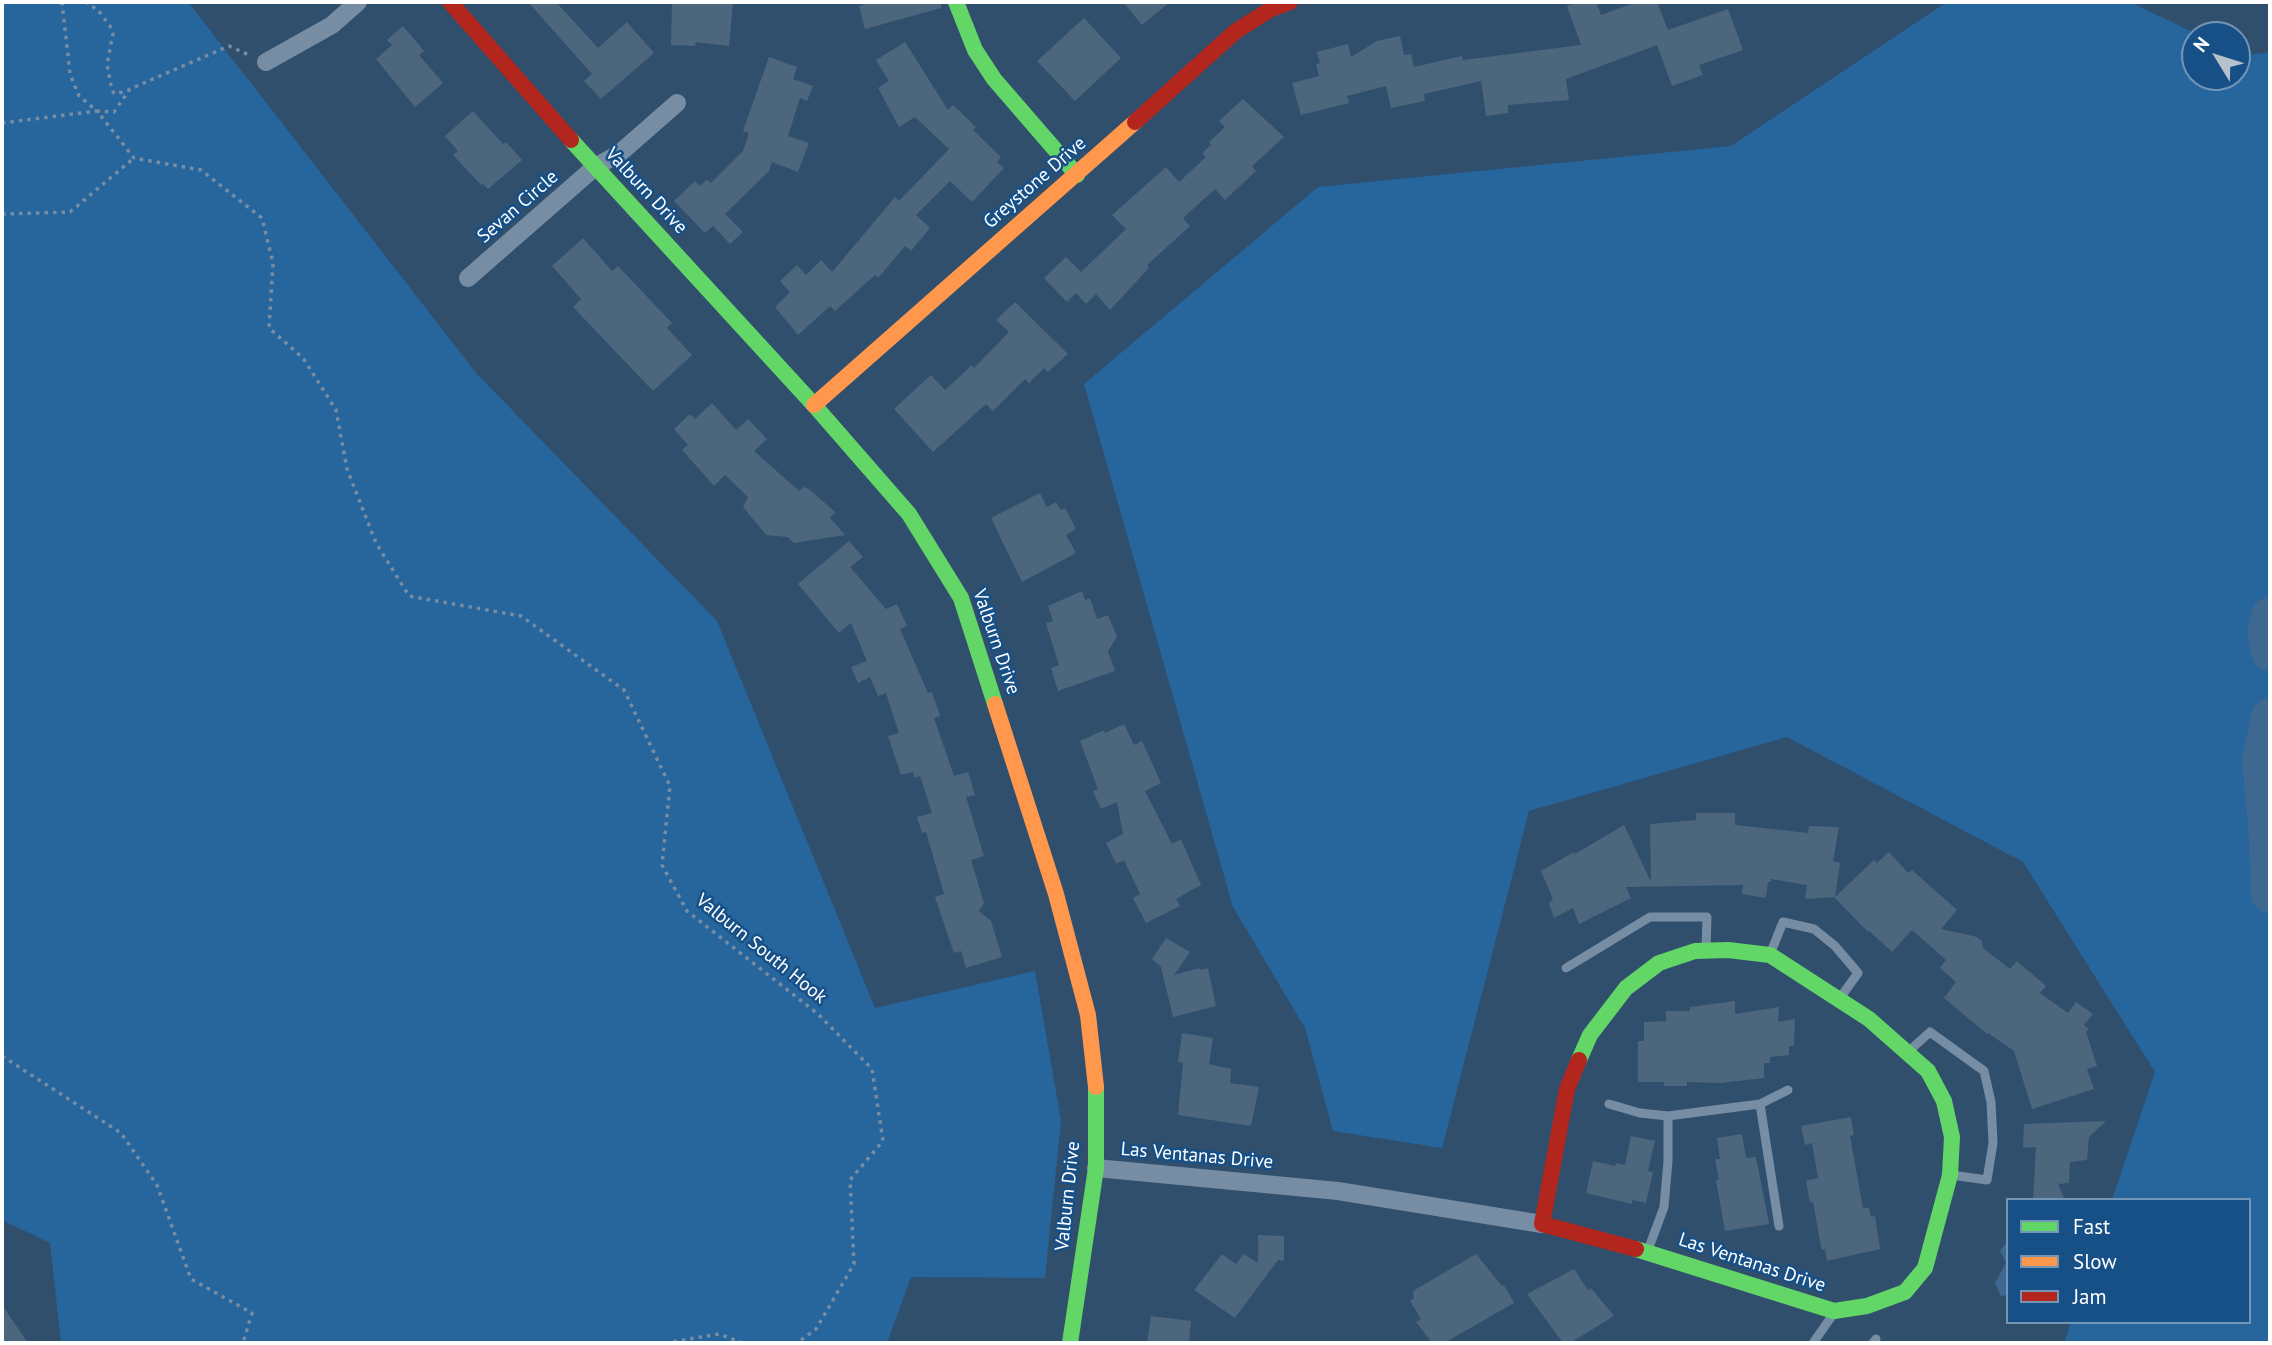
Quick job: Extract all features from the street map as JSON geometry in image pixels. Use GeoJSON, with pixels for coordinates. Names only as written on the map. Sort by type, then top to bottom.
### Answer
{"type":"FeatureCollection","features":[{"type":"Feature","properties":{"kind":"street"},"geometry":{"type":"LineString","coordinates":[[266,62],[332,24],[358,2]]}},
{"type":"Feature","properties":{"kind":"street","name":"Valburn Drive"},"geometry":{"type":"LineString","coordinates":[[450,2],[595,167],[814,405],[909,514],[961,598],[1056,894],[1088,1015],[1096,1086],[1096,1168],[1070,1343]]}},
{"type":"Feature","properties":{"kind":"street"},"geometry":{"type":"LineString","coordinates":[[956,2],[975,50],[994,79],[1077,175]]}},
{"type":"Feature","properties":{"kind":"street","name":"Greystone Drive"},"geometry":{"type":"LineString","coordinates":[[814,405],[1077,175],[1236,31],[1271,9],[1290,2]]}},
{"type":"Feature","properties":{"kind":"street","name":"Sevan Circle"},"geometry":{"type":"LineString","coordinates":[[468,278],[595,167],[620,153],[677,103]]}},
{"type":"Feature","properties":{"kind":"street","name":"Las Ventanas Drive"},"geometry":{"type":"LineString","coordinates":[[1096,1168],[1338,1191],[1542,1224],[1647,1252],[1834,1311],[1867,1306],[1905,1292],[1925,1268],[1950,1175],[1952,1137],[1944,1101],[1928,1071],[1869,1019],[1770,955],[1728,950],[1695,951],[1659,963],[1626,988],[1590,1035],[1567,1089],[1542,1224]]}},
{"type":"Feature","properties":{"kind":"lane"},"geometry":{"type":"LineString","coordinates":[[1566,968],[1650,917],[1707,916],[1706,950]]}},
{"type":"Feature","properties":{"kind":"lane"},"geometry":{"type":"LineString","coordinates":[[1770,955],[1783,922],[1814,929],[1835,946],[1858,974],[1839,999]]}},
{"type":"Feature","properties":{"kind":"lane"},"geometry":{"type":"LineString","coordinates":[[1908,1053],[1930,1032],[1984,1070],[1991,1102],[1993,1143],[1987,1180],[1950,1175]]}},
{"type":"Feature","properties":{"kind":"lane"},"geometry":{"type":"LineString","coordinates":[[1609,1104],[1640,1113],[1668,1116],[1760,1104],[1788,1090]]}},
{"type":"Feature","properties":{"kind":"lane"},"geometry":{"type":"LineString","coordinates":[[1760,1104],[1779,1226]]}},
{"type":"Feature","properties":{"kind":"lane"},"geometry":{"type":"LineString","coordinates":[[1647,1252],[1664,1207],[1668,1116]]}},
{"type":"Feature","properties":{"kind":"lane"},"geometry":{"type":"LineString","coordinates":[[1813,1343],[1834,1311]]}},
{"type":"Feature","properties":{"kind":"path"},"geometry":{"type":"LineString","coordinates":[[2,214],[70,212],[134,158],[97,111],[79,96],[70,74],[62,2]]}},
{"type":"Feature","properties":{"kind":"path"},"geometry":{"type":"LineString","coordinates":[[85,2],[98,10],[113,34],[107,64],[112,91],[115,94],[229,46],[266,62]]}},
{"type":"Feature","properties":{"kind":"path"},"geometry":{"type":"LineString","coordinates":[[2,123],[97,111],[114,112],[130,89]]}},
{"type":"Feature","properties":{"kind":"path","name":"Valburn South Hook"},"geometry":{"type":"LineString","coordinates":[[134,158],[201,170],[262,218],[273,263],[269,328],[303,358],[336,410],[346,470],[376,543],[409,596],[521,616],[624,690],[670,786],[663,865],[687,911],[818,1014],[872,1069],[883,1141],[850,1180],[854,1264],[817,1329],[797,1343]]}},
{"type":"Feature","properties":{"kind":"path"},"geometry":{"type":"LineString","coordinates":[[2,1056],[121,1133],[157,1185],[191,1279],[252,1313],[243,1343]]}},
{"type":"Feature","properties":{"kind":"path"},"geometry":{"type":"LineString","coordinates":[[665,1343],[719,1334],[743,1343]]}},
{"type":"Feature","properties":{"kind":"shaded area"},"geometry":{"type":"Polygon","coordinates":[[[2,2],[188,2],[477,374],[717,621],[875,1008],[1035,971],[1061,1121],[1045,1278],[911,1277],[887,1343],[61,1343],[50,1243],[2,1220],[2,2]]]}},
{"type":"Feature","properties":{"kind":"shaded area"},"geometry":{"type":"Polygon","coordinates":[[[1947,2],[2130,2],[2181,26],[2181,91],[2251,91],[2251,55],[2270,52],[2270,1343],[2064,1343],[2070,1324],[2251,1324],[2251,1198],[2113,1198],[2155,1072],[2023,862],[1787,737],[1529,811],[1442,1148],[1333,1131],[1305,1028],[1233,907],[1084,384],[1318,187],[1731,146],[1947,2]]]}},
{"type":"Feature","properties":{"kind":"shaded area"},"geometry":{"type":"Polygon","coordinates":[[[2006,1243],[2006,1263],[2000,1251],[2006,1243]]]}},
{"type":"Feature","properties":{"kind":"shaded area"},"geometry":{"type":"Polygon","coordinates":[[[2006,1263],[2006,1295],[2001,1297],[1995,1283],[2006,1263]]]}},
{"type":"Feature","properties":{"kind":"building"},"geometry":{"type":"Polygon","coordinates":[[[528,2],[556,2],[598,48],[627,22],[654,53],[601,99],[584,81],[592,74],[528,2]]]}},
{"type":"Feature","properties":{"kind":"building"},"geometry":{"type":"Polygon","coordinates":[[[672,2],[733,2],[729,46],[696,42],[695,46],[671,45],[672,2]]]}},
{"type":"Feature","properties":{"kind":"building"},"geometry":{"type":"Polygon","coordinates":[[[863,2],[941,2],[941,8],[865,29],[859,6],[863,5],[863,2]]]}},
{"type":"Feature","properties":{"kind":"building"},"geometry":{"type":"Polygon","coordinates":[[[1123,2],[1170,2],[1142,25],[1123,2]]]}},
{"type":"Feature","properties":{"kind":"building"},"geometry":{"type":"Polygon","coordinates":[[[1579,2],[1596,2],[1601,15],[1637,2],[1657,2],[1668,30],[1728,9],[1743,50],[1699,65],[1703,75],[1672,86],[1657,45],[1566,79],[1569,100],[1508,105],[1508,113],[1486,116],[1481,81],[1424,94],[1425,101],[1391,108],[1386,86],[1347,96],[1349,103],[1301,115],[1292,83],[1319,76],[1317,52],[1348,44],[1351,57],[1377,41],[1400,36],[1404,55],[1411,54],[1414,67],[1462,56],[1463,60],[1581,45],[1567,6],[1579,2]]]}},
{"type":"Feature","properties":{"kind":"building"},"geometry":{"type":"Polygon","coordinates":[[[1084,18],[1121,58],[1075,101],[1037,61],[1084,18]]]}},
{"type":"Feature","properties":{"kind":"building"},"geometry":{"type":"Polygon","coordinates":[[[403,26],[424,51],[419,55],[443,83],[415,107],[376,59],[392,45],[387,40],[403,26]]]}},
{"type":"Feature","properties":{"kind":"building"},"geometry":{"type":"Polygon","coordinates":[[[905,42],[948,110],[953,105],[976,127],[973,130],[1001,157],[997,162],[1004,168],[972,202],[950,181],[916,215],[930,228],[911,251],[905,246],[878,278],[875,275],[835,311],[830,306],[798,335],[775,307],[790,292],[780,281],[797,265],[806,275],[821,260],[832,272],[895,197],[899,201],[949,149],[915,117],[899,127],[878,88],[889,81],[876,60],[905,42]]]}},
{"type":"Feature","properties":{"kind":"building"},"geometry":{"type":"Polygon","coordinates":[[[769,57],[797,67],[793,79],[813,86],[807,101],[800,98],[788,136],[809,143],[798,172],[772,162],[769,171],[725,214],[743,232],[730,244],[713,226],[705,233],[674,201],[695,181],[700,186],[707,180],[711,183],[743,151],[749,133],[743,131],[769,57]]]}},
{"type":"Feature","properties":{"kind":"building"},"geometry":{"type":"Polygon","coordinates":[[[1243,99],[1284,137],[1252,166],[1256,171],[1225,200],[1215,189],[1183,218],[1190,226],[1147,265],[1149,268],[1110,310],[1096,294],[1086,304],[1076,293],[1067,302],[1044,278],[1066,257],[1081,272],[1126,229],[1112,215],[1166,167],[1179,182],[1206,157],[1202,153],[1225,127],[1219,121],[1243,99]]]}},
{"type":"Feature","properties":{"kind":"building"},"geometry":{"type":"Polygon","coordinates":[[[473,111],[503,144],[506,142],[522,160],[488,189],[453,155],[458,151],[445,136],[473,111]]]}},
{"type":"Feature","properties":{"kind":"building"},"geometry":{"type":"Polygon","coordinates":[[[583,238],[612,271],[618,266],[672,323],[667,328],[692,355],[653,391],[573,307],[581,299],[552,266],[583,238]]]}},
{"type":"Feature","properties":{"kind":"building"},"geometry":{"type":"Polygon","coordinates":[[[1015,302],[1068,354],[1048,372],[1044,368],[1029,383],[1025,379],[993,411],[986,404],[933,452],[894,409],[931,375],[945,390],[972,365],[974,368],[1009,332],[996,320],[1015,302]]]}},
{"type":"Feature","properties":{"kind":"building"},"geometry":{"type":"Polygon","coordinates":[[[712,403],[736,430],[748,419],[767,439],[754,451],[799,491],[804,487],[809,489],[835,512],[830,518],[845,535],[794,543],[788,537],[766,535],[743,507],[748,497],[725,475],[714,486],[682,450],[688,445],[674,429],[690,414],[695,419],[712,403]]]}},
{"type":"Feature","properties":{"kind":"building"},"geometry":{"type":"Polygon","coordinates":[[[1040,493],[1047,507],[1056,502],[1061,510],[1065,508],[1076,529],[1066,535],[1076,553],[1022,582],[991,518],[1040,493]]]}},
{"type":"Feature","properties":{"kind":"building"},"geometry":{"type":"Polygon","coordinates":[[[849,541],[863,557],[850,567],[886,609],[897,604],[907,626],[900,629],[928,693],[932,692],[940,716],[934,718],[954,776],[968,772],[975,795],[966,797],[984,856],[971,860],[984,903],[979,911],[991,921],[1002,957],[966,968],[961,951],[954,953],[935,897],[944,894],[926,832],[922,833],[917,817],[932,813],[920,776],[915,778],[913,772],[901,775],[888,736],[899,733],[886,693],[878,696],[870,677],[858,683],[851,667],[867,661],[851,623],[839,633],[798,584],[849,541]]]}},
{"type":"Feature","properties":{"kind":"building"},"geometry":{"type":"Polygon","coordinates":[[[1082,591],[1085,600],[1090,598],[1097,619],[1108,615],[1117,637],[1108,651],[1115,671],[1058,691],[1051,668],[1059,665],[1046,623],[1053,621],[1048,606],[1082,591]]]}},
{"type":"Feature","properties":{"kind":"building"},"geometry":{"type":"Polygon","coordinates":[[[1124,724],[1134,745],[1142,741],[1161,783],[1145,791],[1172,844],[1181,839],[1201,885],[1176,899],[1180,906],[1146,923],[1133,898],[1140,894],[1124,860],[1116,864],[1106,843],[1123,834],[1117,802],[1101,809],[1093,791],[1098,789],[1080,741],[1124,724]]]}},
{"type":"Feature","properties":{"kind":"building"},"geometry":{"type":"Polygon","coordinates":[[[1696,813],[1735,813],[1735,825],[1808,833],[1809,826],[1839,827],[1833,861],[1840,863],[1835,897],[1874,860],[1877,863],[1889,852],[1908,873],[1912,870],[1957,910],[1941,929],[1977,937],[1982,941],[1983,948],[2010,969],[2017,961],[2046,986],[2040,993],[2068,1013],[2076,1002],[2093,1014],[2084,1025],[2089,1029],[2086,1032],[2097,1066],[2087,1069],[2094,1089],[2032,1109],[2014,1051],[1987,1034],[1944,998],[1956,982],[1940,968],[1946,960],[1912,930],[1892,952],[1834,897],[1805,899],[1807,885],[1771,879],[1771,882],[1768,882],[1766,898],[1742,894],[1743,885],[1626,887],[1631,898],[1579,924],[1573,908],[1554,918],[1549,903],[1553,899],[1541,871],[1624,825],[1651,882],[1650,824],[1696,820],[1696,813]]]}},
{"type":"Feature","properties":{"kind":"building"},"geometry":{"type":"Polygon","coordinates":[[[1166,938],[1190,952],[1174,975],[1208,968],[1216,1006],[1173,1017],[1161,967],[1152,959],[1166,938]]]}},
{"type":"Feature","properties":{"kind":"building"},"geometry":{"type":"Polygon","coordinates":[[[1735,1001],[1735,1014],[1779,1007],[1778,1022],[1795,1019],[1794,1046],[1789,1046],[1789,1055],[1770,1057],[1770,1063],[1764,1063],[1764,1078],[1720,1083],[1687,1082],[1687,1086],[1664,1086],[1664,1082],[1638,1082],[1638,1041],[1644,1041],[1644,1022],[1666,1021],[1666,1011],[1690,1011],[1690,1007],[1735,1001]]]}},
{"type":"Feature","properties":{"kind":"building"},"geometry":{"type":"Polygon","coordinates":[[[1182,1033],[1213,1038],[1209,1064],[1231,1069],[1230,1083],[1259,1087],[1251,1126],[1178,1115],[1183,1063],[1178,1062],[1182,1033]]]}},
{"type":"Feature","properties":{"kind":"building"},"geometry":{"type":"Polygon","coordinates":[[[1851,1117],[1854,1135],[1850,1136],[1863,1208],[1869,1208],[1871,1217],[1875,1216],[1880,1249],[1827,1261],[1825,1249],[1822,1250],[1821,1247],[1813,1202],[1810,1203],[1806,1181],[1818,1178],[1812,1143],[1805,1145],[1801,1126],[1851,1117]]]}},
{"type":"Feature","properties":{"kind":"building"},"geometry":{"type":"Polygon","coordinates":[[[2106,1121],[2089,1137],[2087,1160],[2070,1162],[2069,1183],[2058,1184],[2064,1198],[2033,1198],[2036,1147],[2023,1148],[2024,1124],[2106,1121]]]}},
{"type":"Feature","properties":{"kind":"building"},"geometry":{"type":"Polygon","coordinates":[[[1742,1134],[1746,1158],[1756,1157],[1769,1224],[1725,1231],[1716,1180],[1719,1180],[1715,1159],[1720,1159],[1717,1138],[1742,1134]]]}},
{"type":"Feature","properties":{"kind":"building"},"geometry":{"type":"Polygon","coordinates":[[[1631,1136],[1655,1141],[1648,1171],[1653,1172],[1646,1203],[1632,1200],[1632,1204],[1586,1193],[1593,1161],[1615,1166],[1616,1163],[1625,1165],[1631,1136]]]}},
{"type":"Feature","properties":{"kind":"building"},"geometry":{"type":"Polygon","coordinates":[[[1258,1235],[1284,1236],[1284,1261],[1278,1260],[1235,1318],[1194,1290],[1222,1254],[1236,1264],[1244,1254],[1258,1263],[1258,1235]]]}},
{"type":"Feature","properties":{"kind":"building"},"geometry":{"type":"Polygon","coordinates":[[[1476,1254],[1502,1286],[1504,1285],[1514,1303],[1444,1343],[1432,1343],[1416,1322],[1421,1319],[1410,1301],[1414,1298],[1413,1291],[1476,1254]]]}},
{"type":"Feature","properties":{"kind":"building"},"geometry":{"type":"Polygon","coordinates":[[[1574,1269],[1588,1290],[1591,1288],[1614,1316],[1570,1343],[1563,1343],[1527,1294],[1574,1269]]]}},
{"type":"Feature","properties":{"kind":"building"},"geometry":{"type":"Polygon","coordinates":[[[2,1305],[28,1343],[2,1343],[2,1305]]]}},
{"type":"Feature","properties":{"kind":"building"},"geometry":{"type":"Polygon","coordinates":[[[1151,1316],[1191,1321],[1189,1343],[1147,1343],[1151,1316]]]}},
{"type":"Feature","properties":{"kind":"waterway"},"geometry":{"type":"LineString","coordinates":[[2270,616],[2266,632],[2270,652]]}},
{"type":"Feature","properties":{"kind":"waterway"},"geometry":{"type":"LineString","coordinates":[[2270,717],[2261,761],[2270,894]]}},
{"type":"Feature","properties":{"kind":"traffic: fast"},"geometry":{"type":"LineString","coordinates":[[956,2],[975,50],[994,79],[1077,175]]}},
{"type":"Feature","properties":{"kind":"traffic: fast"},"geometry":{"type":"LineString","coordinates":[[571,140],[814,405],[909,514],[961,598],[995,704]]}},
{"type":"Feature","properties":{"kind":"traffic: fast"},"geometry":{"type":"LineString","coordinates":[[1636,1249],[1834,1311],[1867,1306],[1905,1292],[1925,1268],[1950,1175],[1952,1137],[1944,1101],[1928,1071],[1869,1019],[1770,955],[1728,950]]}},
{"type":"Feature","properties":{"kind":"traffic: fast"},"geometry":{"type":"LineString","coordinates":[[1579,1060],[1590,1035],[1626,988],[1659,963],[1695,951],[1728,950]]}},
{"type":"Feature","properties":{"kind":"traffic: fast"},"geometry":{"type":"LineString","coordinates":[[1070,1343],[1096,1168],[1096,1087]]}},
{"type":"Feature","properties":{"kind":"traffic: slow"},"geometry":{"type":"LineString","coordinates":[[814,405],[1135,122]]}},
{"type":"Feature","properties":{"kind":"traffic: slow"},"geometry":{"type":"LineString","coordinates":[[995,704],[1056,894],[1088,1015],[1096,1087]]}},
{"type":"Feature","properties":{"kind":"traffic: jam"},"geometry":{"type":"LineString","coordinates":[[450,2],[571,140]]}},
{"type":"Feature","properties":{"kind":"traffic: jam"},"geometry":{"type":"LineString","coordinates":[[1135,122],[1236,31],[1271,9],[1290,2]]}},
{"type":"Feature","properties":{"kind":"traffic: jam"},"geometry":{"type":"LineString","coordinates":[[1579,1060],[1567,1089],[1542,1224],[1636,1249]]}}]}
